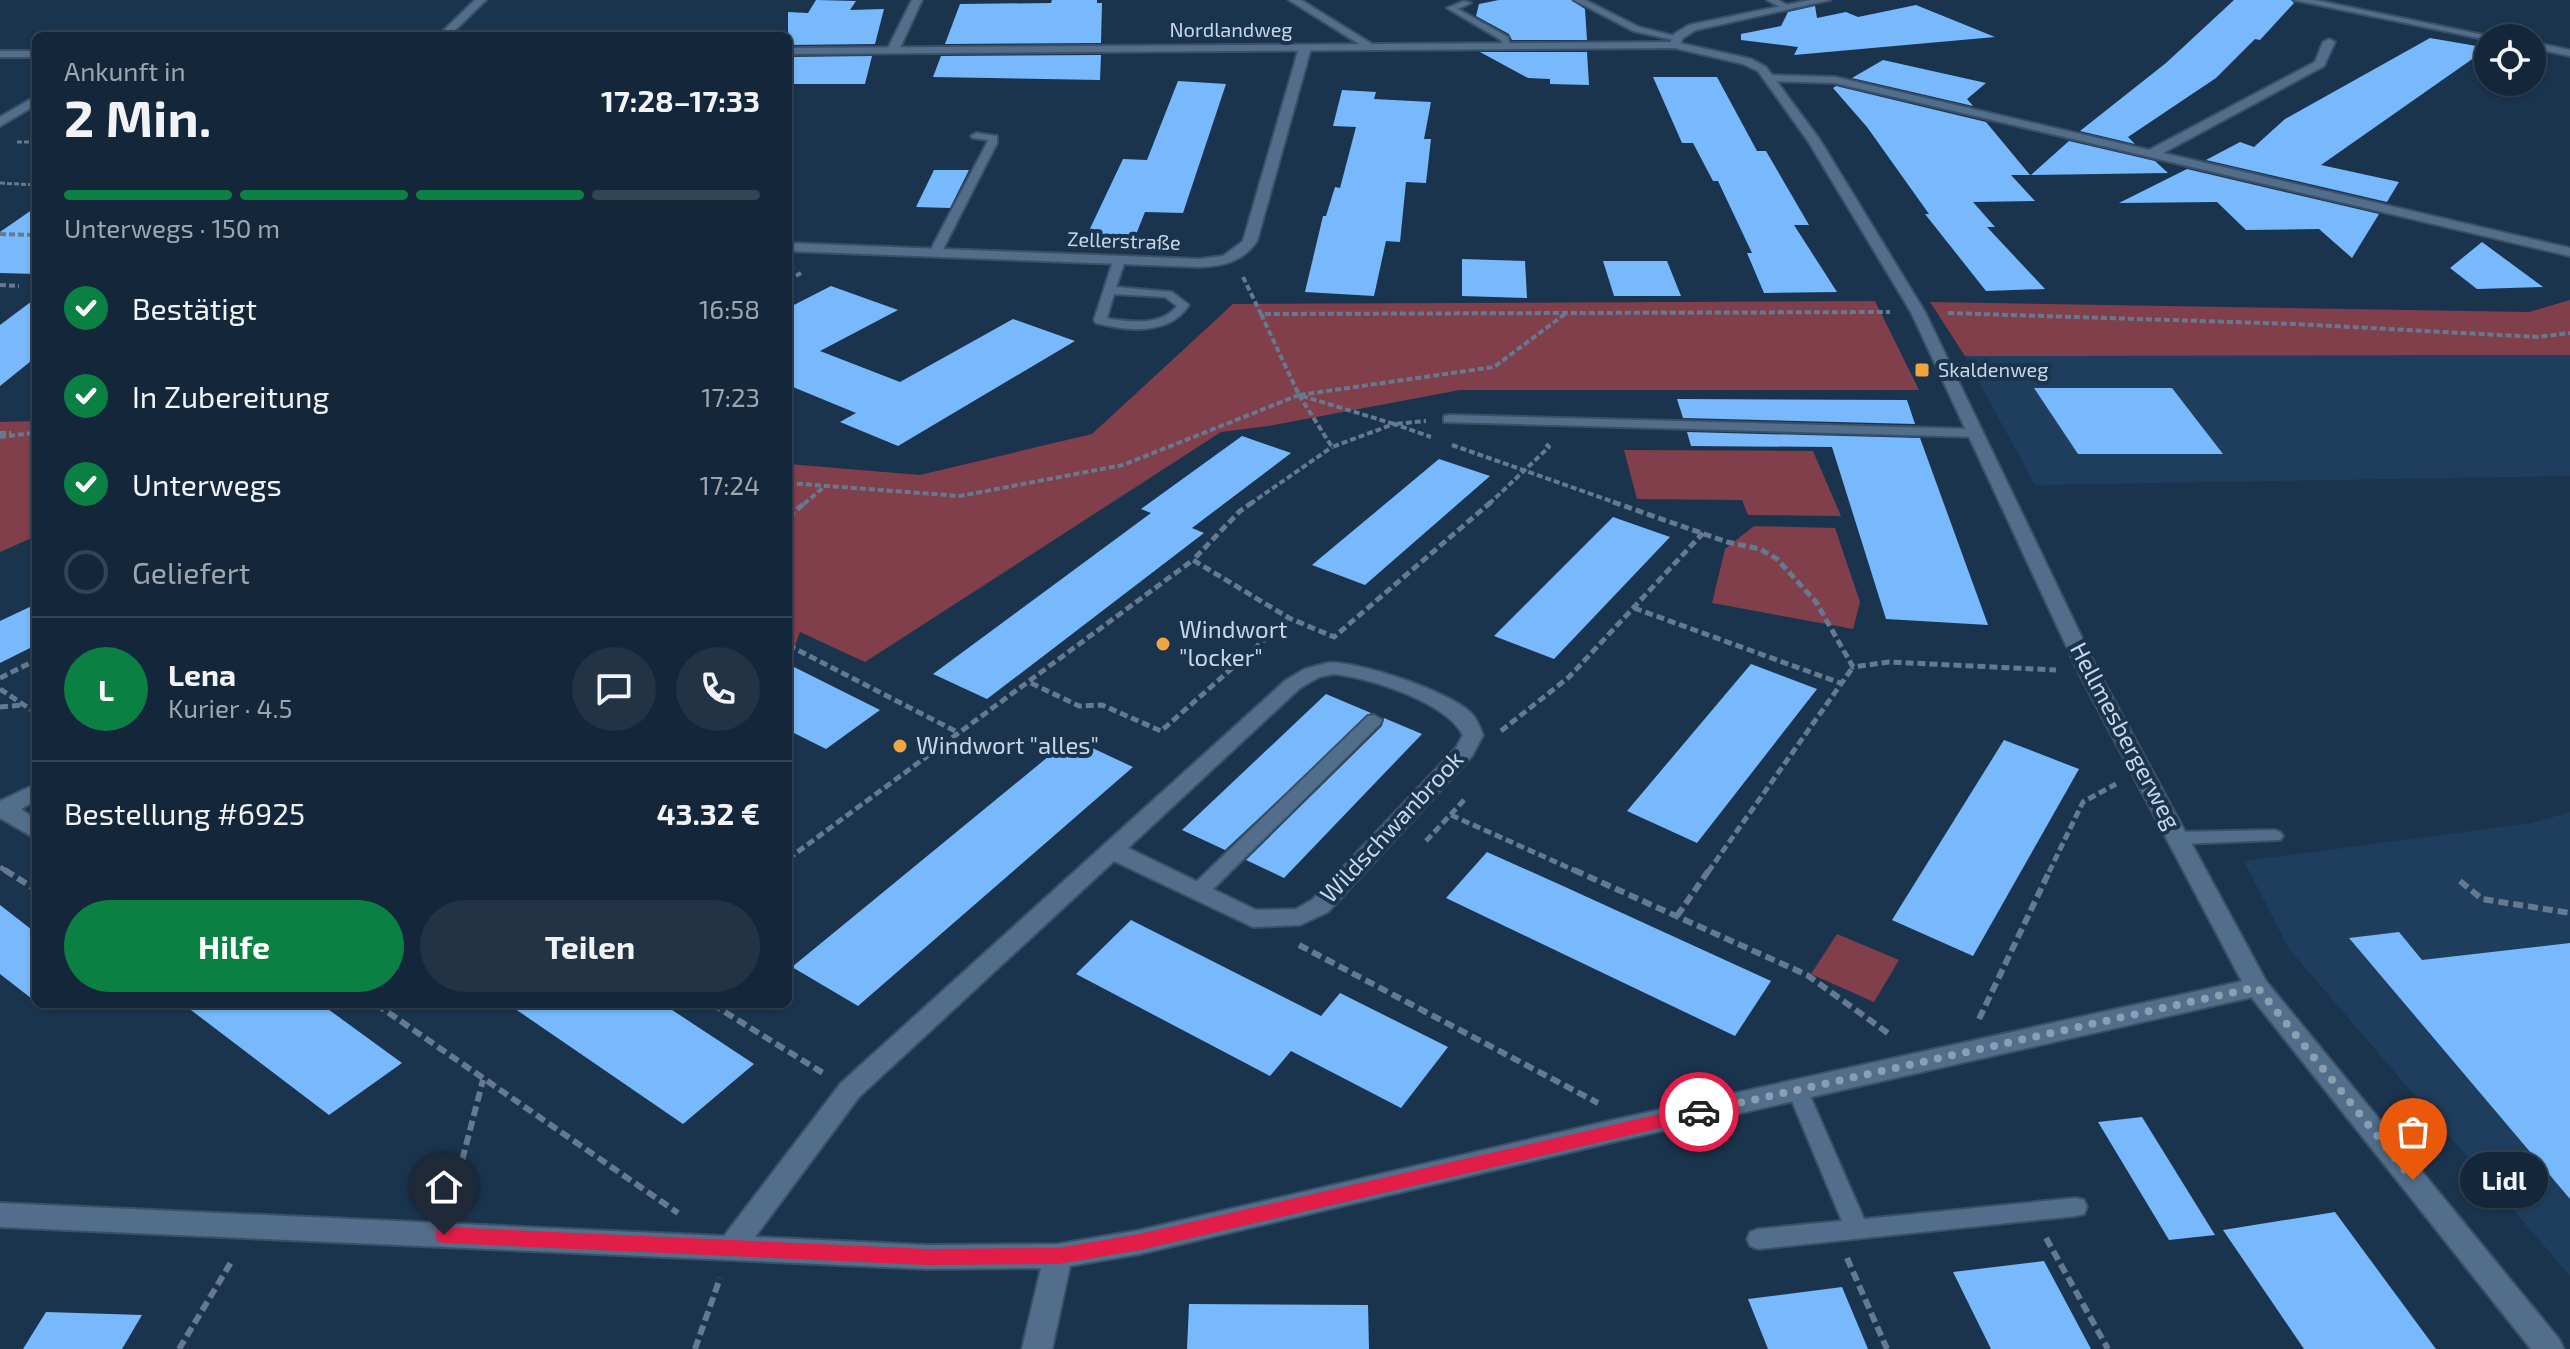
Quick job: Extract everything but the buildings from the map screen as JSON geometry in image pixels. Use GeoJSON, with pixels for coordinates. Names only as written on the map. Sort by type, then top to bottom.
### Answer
{"type":"FeatureCollection","features":[{"type":"Feature","properties":{"kind":"street"},"geometry":{"type":"LineString","coordinates":[[447,32],[481,0]]}},
{"type":"Feature","properties":{"kind":"street"},"geometry":{"type":"LineString","coordinates":[[893,50],[917,0]]}},
{"type":"Feature","properties":{"kind":"street"},"geometry":{"type":"LineString","coordinates":[[1294,0],[1371,47]]}},
{"type":"Feature","properties":{"kind":"street","name":"Nordlandweg"},"geometry":{"type":"LineString","coordinates":[[1676,41],[1693,27],[1714,21],[1825,0]]}},
{"type":"Feature","properties":{"kind":"street"},"geometry":{"type":"LineString","coordinates":[[2299,0],[2474,34]]}},
{"type":"Feature","properties":{"kind":"street","name":"Nordlandweg"},"geometry":{"type":"LineString","coordinates":[[792,51],[1507,46],[1676,41],[1747,61],[1770,78]]}},
{"type":"Feature","properties":{"kind":"street"},"geometry":{"type":"LineString","coordinates":[[2149,155],[2320,64],[2329,42]]}},
{"type":"Feature","properties":{"kind":"street"},"geometry":{"type":"LineString","coordinates":[[1234,257],[1245,251],[1250,241],[1305,48]]}},
{"type":"Feature","properties":{"kind":"street"},"geometry":{"type":"LineString","coordinates":[[2546,48],[2570,53]]}},
{"type":"Feature","properties":{"kind":"street"},"geometry":{"type":"LineString","coordinates":[[0,54],[32,54]]}},
{"type":"Feature","properties":{"kind":"street"},"geometry":{"type":"LineString","coordinates":[[1770,78],[1835,80],[2570,252]]}},
{"type":"Feature","properties":{"kind":"street","name":"Hellmesbergerweg"},"geometry":{"type":"LineString","coordinates":[[1770,78],[1814,140],[1918,312],[2088,671],[2257,987],[2549,1349]]}},
{"type":"Feature","properties":{"kind":"street"},"geometry":{"type":"LineString","coordinates":[[0,122],[32,102]]}},
{"type":"Feature","properties":{"kind":"street","name":"Zellerstraße"},"geometry":{"type":"LineString","coordinates":[[792,247],[1199,263],[1234,257]]}},
{"type":"Feature","properties":{"kind":"street","name":"Wildschwanbrook"},"geometry":{"type":"LineString","coordinates":[[730,1249],[850,1090],[1293,684],[1311,672],[1335,667],[1360,671],[1446,706],[1464,718],[1473,735],[1465,751],[1320,906],[1300,917],[1253,919],[1112,850]]}},
{"type":"Feature","properties":{"kind":"street"},"geometry":{"type":"LineString","coordinates":[[32,793],[3,809],[32,828]]}},
{"type":"Feature","properties":{"kind":"street"},"geometry":{"type":"LineString","coordinates":[[0,1215],[927,1257],[1058,1256],[1140,1242],[1613,1131],[2257,987]]}},
{"type":"Feature","properties":{"kind":"street"},"geometry":{"type":"LineString","coordinates":[[1037,1349],[1058,1256]]}},
{"type":"Feature","properties":{"kind":"lane"},"geometry":{"type":"LineString","coordinates":[[1578,0],[1636,29],[1676,41]]}},
{"type":"Feature","properties":{"kind":"lane"},"geometry":{"type":"LineString","coordinates":[[1771,0],[1787,7]]}},
{"type":"Feature","properties":{"kind":"lane"},"geometry":{"type":"LineString","coordinates":[[1467,3],[1451,8],[1505,39],[1507,46]]}},
{"type":"Feature","properties":{"kind":"lane"},"geometry":{"type":"LineString","coordinates":[[935,253],[992,143],[993,138],[976,136]]}},
{"type":"Feature","properties":{"kind":"lane"},"geometry":{"type":"LineString","coordinates":[[1110,290],[1168,294],[1183,305],[1172,319],[1161,322],[1105,322],[1100,317],[1119,261]]}},
{"type":"Feature","properties":{"kind":"lane"},"geometry":{"type":"LineString","coordinates":[[1449,419],[1975,433]]}},
{"type":"Feature","properties":{"kind":"lane"},"geometry":{"type":"LineString","coordinates":[[1198,892],[1374,720]]}},
{"type":"Feature","properties":{"kind":"lane"},"geometry":{"type":"LineString","coordinates":[[2179,838],[2274,836]]}},
{"type":"Feature","properties":{"kind":"lane"},"geometry":{"type":"LineString","coordinates":[[1797,1089],[1846,1230]]}},
{"type":"Feature","properties":{"kind":"lane"},"geometry":{"type":"LineString","coordinates":[[1758,1239],[2076,1207]]}},
{"type":"Feature","properties":{"kind":"path"},"geometry":{"type":"LineString","coordinates":[[0,183],[32,185]]}},
{"type":"Feature","properties":{"kind":"path"},"geometry":{"type":"LineString","coordinates":[[0,234],[32,235]]}},
{"type":"Feature","properties":{"kind":"path"},"geometry":{"type":"LineString","coordinates":[[1234,257],[1299,395],[1332,447]]}},
{"type":"Feature","properties":{"kind":"path"},"geometry":{"type":"LineString","coordinates":[[0,285],[19,286]]}},
{"type":"Feature","properties":{"kind":"path"},"geometry":{"type":"LineString","coordinates":[[1261,314],[1918,312],[2296,324],[2537,337],[2570,333]]}},
{"type":"Feature","properties":{"kind":"path"},"geometry":{"type":"LineString","coordinates":[[792,483],[960,496],[1123,465],[1299,395],[1494,367],[1567,313]]}},
{"type":"Feature","properties":{"kind":"path"},"geometry":{"type":"LineString","coordinates":[[1299,395],[1394,424],[1703,533],[1762,550],[1778,560],[1829,619],[1853,667]]}},
{"type":"Feature","properties":{"kind":"path"},"geometry":{"type":"LineString","coordinates":[[1334,637],[1527,471],[1549,447],[1523,421]]}},
{"type":"Feature","properties":{"kind":"path"},"geometry":{"type":"LineString","coordinates":[[792,856],[957,732],[1031,683],[1193,560],[1240,511],[1332,447],[1394,424]]}},
{"type":"Feature","properties":{"kind":"path"},"geometry":{"type":"LineString","coordinates":[[0,435],[32,431]]}},
{"type":"Feature","properties":{"kind":"path"},"geometry":{"type":"LineString","coordinates":[[792,514],[825,486]]}},
{"type":"Feature","properties":{"kind":"path"},"geometry":{"type":"LineString","coordinates":[[1473,735],[1502,731],[1569,677],[1703,533]]}},
{"type":"Feature","properties":{"kind":"path"},"geometry":{"type":"LineString","coordinates":[[1193,560],[1289,618],[1349,642]]}},
{"type":"Feature","properties":{"kind":"path"},"geometry":{"type":"LineString","coordinates":[[1634,608],[1843,684]]}},
{"type":"Feature","properties":{"kind":"path"},"geometry":{"type":"LineString","coordinates":[[1031,683],[1079,706],[1102,705],[1161,731],[1289,618]]}},
{"type":"Feature","properties":{"kind":"path"},"geometry":{"type":"LineString","coordinates":[[792,647],[957,732]]}},
{"type":"Feature","properties":{"kind":"path"},"geometry":{"type":"LineString","coordinates":[[0,678],[32,662]]}},
{"type":"Feature","properties":{"kind":"path"},"geometry":{"type":"LineString","coordinates":[[1853,667],[1889,662],[2088,671]]}},
{"type":"Feature","properties":{"kind":"path"},"geometry":{"type":"LineString","coordinates":[[1677,916],[1853,667]]}},
{"type":"Feature","properties":{"kind":"path"},"geometry":{"type":"LineString","coordinates":[[0,689],[32,711]]}},
{"type":"Feature","properties":{"kind":"path"},"geometry":{"type":"LineString","coordinates":[[0,707],[23,705]]}},
{"type":"Feature","properties":{"kind":"path"},"geometry":{"type":"LineString","coordinates":[[1497,723],[1502,731],[1501,745]]}},
{"type":"Feature","properties":{"kind":"path"},"geometry":{"type":"LineString","coordinates":[[1964,1052],[2083,802],[2142,770]]}},
{"type":"Feature","properties":{"kind":"path"},"geometry":{"type":"LineString","coordinates":[[1419,848],[1468,795]]}},
{"type":"Feature","properties":{"kind":"path"},"geometry":{"type":"LineString","coordinates":[[1451,815],[1807,975],[1893,1037]]}},
{"type":"Feature","properties":{"kind":"path"},"geometry":{"type":"LineString","coordinates":[[0,867],[32,887]]}},
{"type":"Feature","properties":{"kind":"path"},"geometry":{"type":"LineString","coordinates":[[2460,881],[2482,899],[2570,913]]}},
{"type":"Feature","properties":{"kind":"path"},"geometry":{"type":"LineString","coordinates":[[1280,920],[1298,945],[1599,1103],[1613,1131]]}},
{"type":"Feature","properties":{"kind":"path"},"geometry":{"type":"LineString","coordinates":[[1284,945],[1298,945],[1309,940]]}},
{"type":"Feature","properties":{"kind":"path"},"geometry":{"type":"LineString","coordinates":[[382,1008],[682,1216]]}},
{"type":"Feature","properties":{"kind":"path"},"geometry":{"type":"LineString","coordinates":[[718,1008],[850,1090]]}},
{"type":"Feature","properties":{"kind":"path"},"geometry":{"type":"LineString","coordinates":[[444,1235],[483,1080]]}},
{"type":"Feature","properties":{"kind":"path"},"geometry":{"type":"LineString","coordinates":[[2032,1212],[2108,1349]]}},
{"type":"Feature","properties":{"kind":"path"},"geometry":{"type":"LineString","coordinates":[[179,1349],[252,1227]]}},
{"type":"Feature","properties":{"kind":"path"},"geometry":{"type":"LineString","coordinates":[[1846,1230],[1887,1349]]}},
{"type":"Feature","properties":{"kind":"path"},"geometry":{"type":"LineString","coordinates":[[695,1349],[730,1249]]}},
{"type":"Feature","properties":{"kind":"shaded area"},"geometry":{"type":"Polygon","coordinates":[[[2570,300],[2570,355],[1965,356],[1930,302],[2529,312],[2570,300]]]}},
{"type":"Feature","properties":{"kind":"shaded area"},"geometry":{"type":"Polygon","coordinates":[[[1875,301],[1919,390],[1460,390],[1221,432],[865,662],[800,632],[794,649],[792,648],[792,464],[920,475],[1092,434],[1233,304],[1875,301]]]}},
{"type":"Feature","properties":{"kind":"shaded area"},"geometry":{"type":"Polygon","coordinates":[[[2570,355],[2570,476],[2035,485],[1965,356],[2570,355]]]}},
{"type":"Feature","properties":{"kind":"shaded area"},"geometry":{"type":"Polygon","coordinates":[[[32,421],[32,538],[0,552],[0,422],[32,421]]]}},
{"type":"Feature","properties":{"kind":"shaded area"},"geometry":{"type":"Polygon","coordinates":[[[1624,450],[1813,451],[1841,516],[1748,515],[1742,500],[1637,499],[1624,450]]]}},
{"type":"Feature","properties":{"kind":"shaded area"},"geometry":{"type":"Polygon","coordinates":[[[1754,526],[1835,528],[1860,602],[1853,629],[1712,603],[1725,549],[1754,526]]]}},
{"type":"Feature","properties":{"kind":"shaded area"},"geometry":{"type":"Polygon","coordinates":[[[2570,812],[2570,1276],[2289,949],[2244,861],[2532,823],[2570,812]]]}},
{"type":"Feature","properties":{"kind":"shaded area"},"geometry":{"type":"Polygon","coordinates":[[[1837,934],[1899,960],[1874,1002],[1811,974],[1837,934]]]}},
{"type":"Feature","properties":{"kind":"way so far"},"geometry":{"type":"LineString","coordinates":[[1699,1112],[2257,987],[2413,1180]]}},
{"type":"Feature","properties":{"kind":"place","name":"Skaldenweg"},"geometry":{"type":"Point","coordinates":[1922,370]}},
{"type":"Feature","properties":{"kind":"place","name":"Windwort \"locker\""},"geometry":{"type":"Point","coordinates":[1163,644]}},
{"type":"Feature","properties":{"kind":"place","name":"Windwort \"alles\""},"geometry":{"type":"Point","coordinates":[900,746]}},
{"type":"Feature","properties":{"kind":"place","name":"Lidl"},"geometry":{"type":"Point","coordinates":[2413,1180]}},
{"type":"Feature","properties":{"kind":"route"},"geometry":{"type":"LineString","coordinates":[[444,1235],[927,1257],[1058,1256],[1140,1242],[1699,1112]]}}]}
